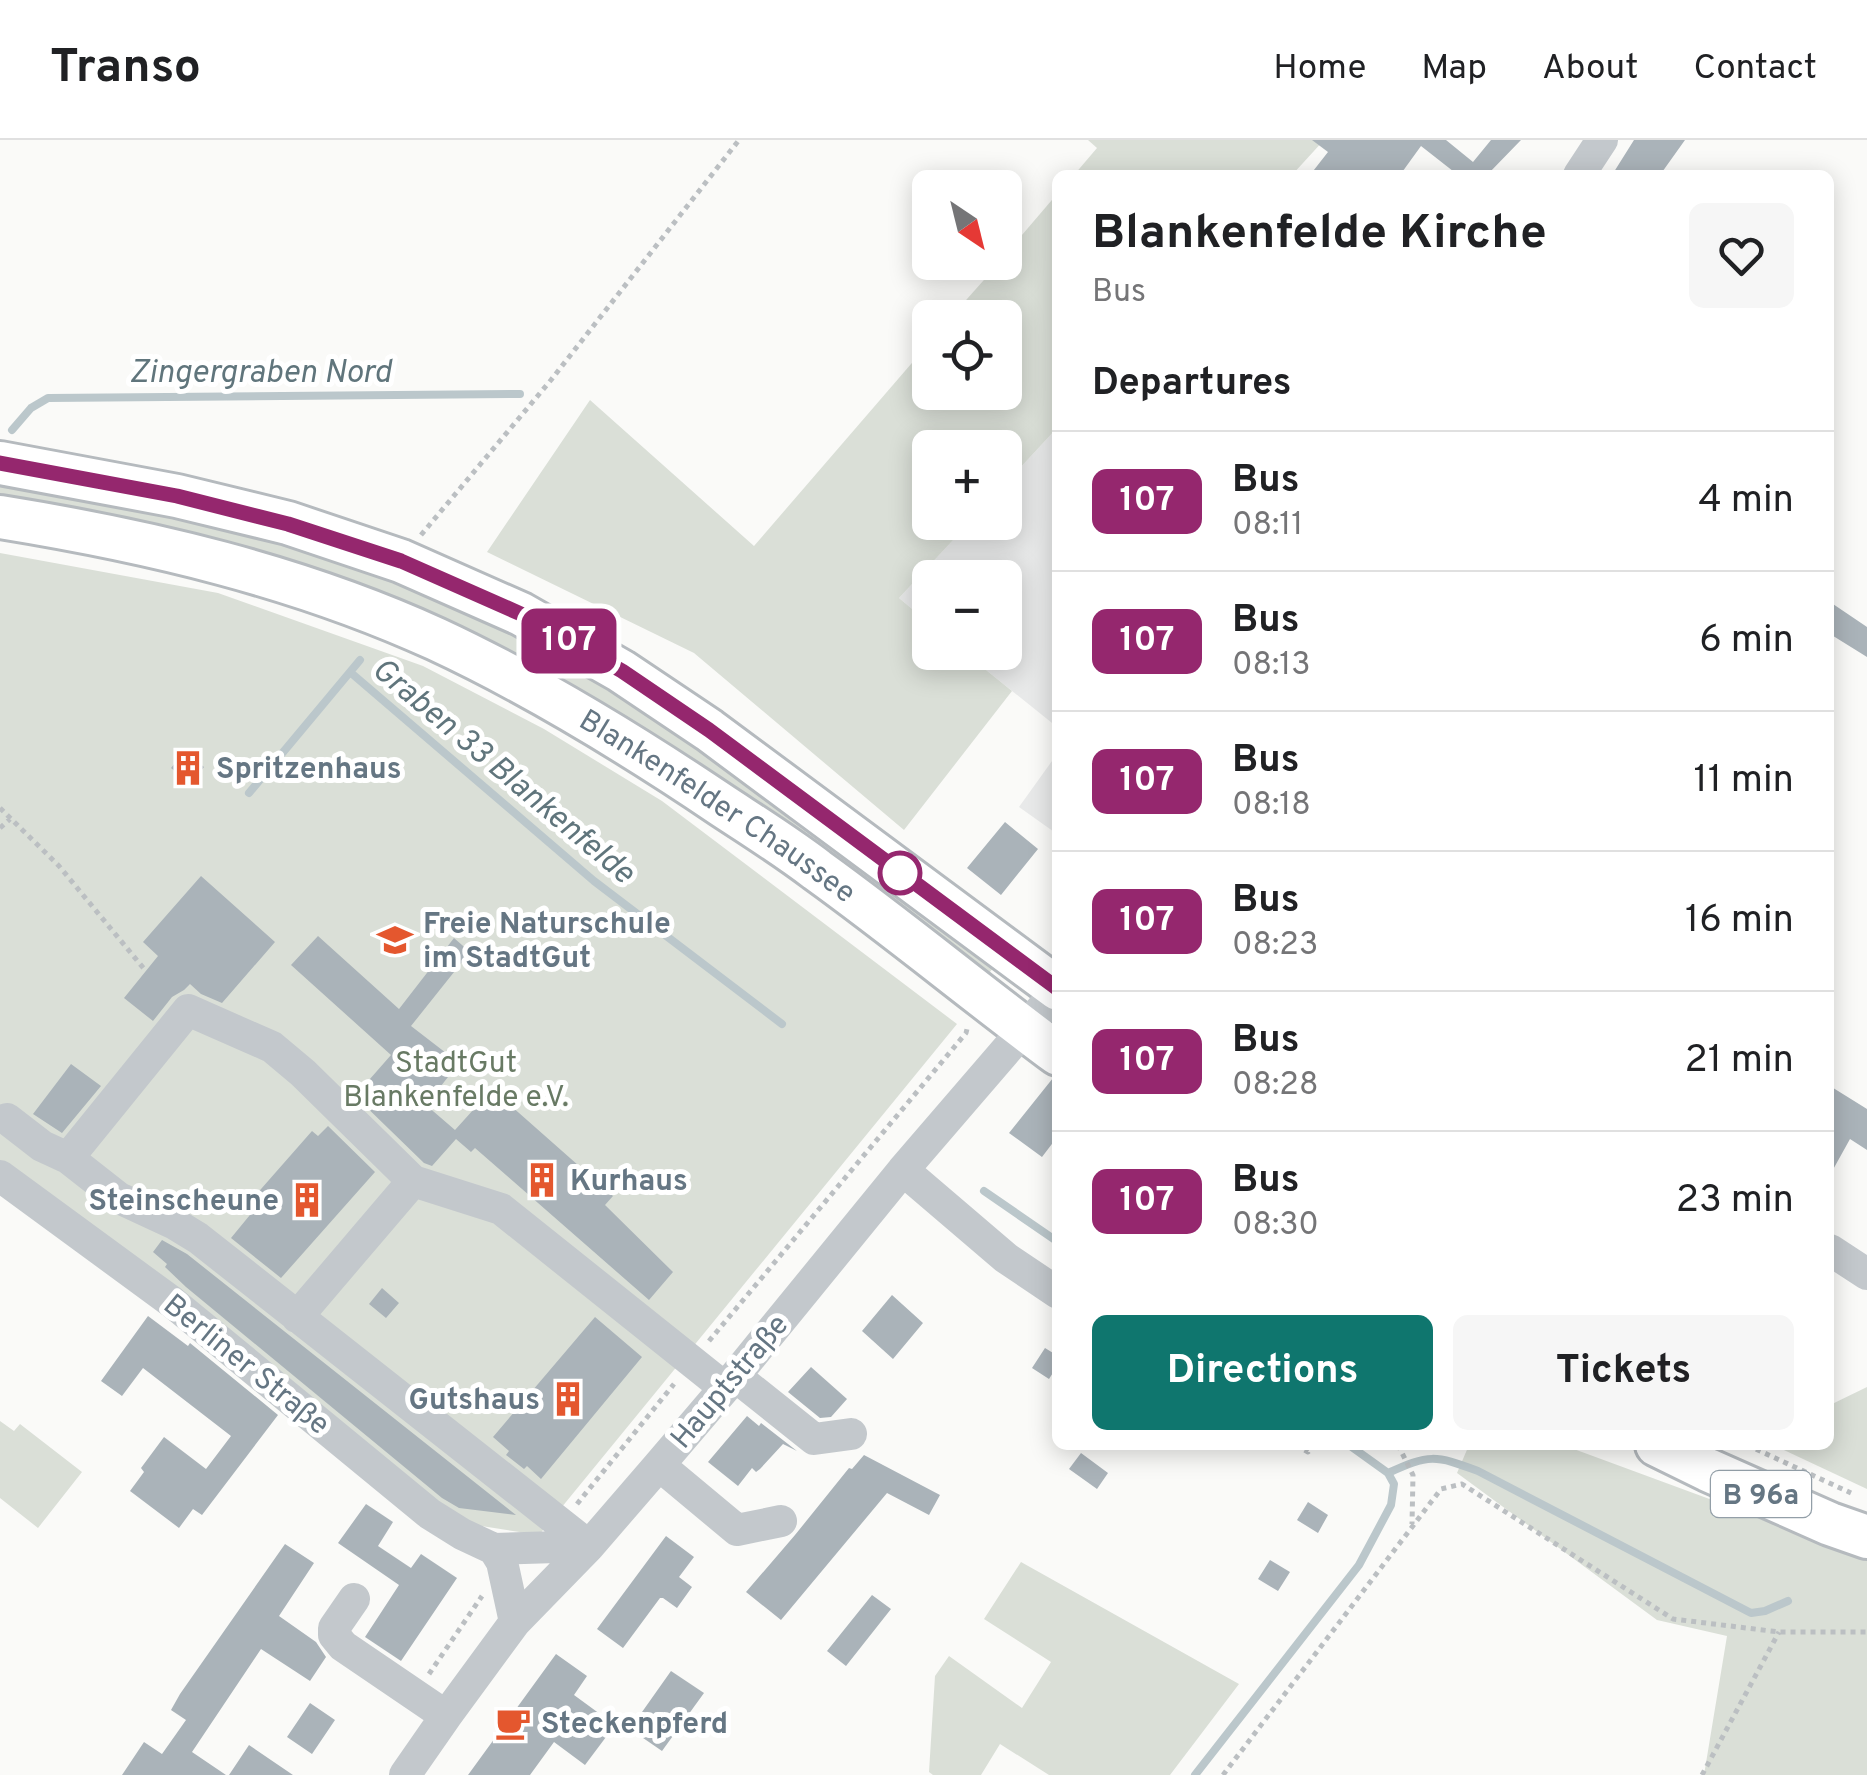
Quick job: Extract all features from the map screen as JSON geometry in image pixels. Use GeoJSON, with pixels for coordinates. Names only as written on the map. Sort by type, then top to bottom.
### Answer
{"type":"FeatureCollection","features":[{"type":"Feature","properties":{"kind":"main road","name":"Blankenfelder Chaussee"},"geometry":{"type":"LineString","coordinates":[[0,463],[233,509],[305,529],[401,561],[521,614],[622,671],[709,730],[1052,985]]}},
{"type":"Feature","properties":{"kind":"main road","name":"Blankenfelder Chaussee"},"geometry":{"type":"LineString","coordinates":[[0,516],[233,566],[316,591],[389,619],[493,667],[592,722],[814,867],[956,974],[1029,1044]]}},
{"type":"Feature","properties":{"kind":"main road","name":"B 96a"},"geometry":{"type":"LineString","coordinates":[[1667,1450],[1742,1486],[1867,1537]]}},
{"type":"Feature","properties":{"kind":"main road","name":"B 96a"},"geometry":{"type":"LineString","coordinates":[[1732,1450],[1867,1515]]}},
{"type":"Feature","properties":{"kind":"street"},"geometry":{"type":"LineString","coordinates":[[1582,170],[1602,140]]}},
{"type":"Feature","properties":{"kind":"street","name":"Hauptstraße"},"geometry":{"type":"LineString","coordinates":[[405,1775],[515,1622],[659,1466],[903,1170],[1029,1044],[1052,1000]]}},
{"type":"Feature","properties":{"kind":"street"},"geometry":{"type":"LineString","coordinates":[[68,1158],[188,1010],[272,1046],[412,1181],[501,1209],[692,1361],[730,1382],[814,1440],[851,1434]]}},
{"type":"Feature","properties":{"kind":"street"},"geometry":{"type":"LineString","coordinates":[[7,1119],[42,1146],[198,1238],[589,1546]]}},
{"type":"Feature","properties":{"kind":"street"},"geometry":{"type":"LineString","coordinates":[[903,1170],[1006,1258],[1052,1289]]}},
{"type":"Feature","properties":{"kind":"street","name":"Berliner Straße"},"geometry":{"type":"LineString","coordinates":[[0,1176],[172,1302],[430,1514],[494,1549],[589,1546]]}},
{"type":"Feature","properties":{"kind":"street"},"geometry":{"type":"LineString","coordinates":[[297,1317],[412,1181]]}},
{"type":"Feature","properties":{"kind":"street"},"geometry":{"type":"LineString","coordinates":[[88,1240],[123,1193]]}},
{"type":"Feature","properties":{"kind":"street"},"geometry":{"type":"LineString","coordinates":[[1834,1253],[1867,1274]]}},
{"type":"Feature","properties":{"kind":"street"},"geometry":{"type":"LineString","coordinates":[[659,1466],[737,1530],[781,1521]]}},
{"type":"Feature","properties":{"kind":"street"},"geometry":{"type":"LineString","coordinates":[[494,1549],[502,1562],[515,1622]]}},
{"type":"Feature","properties":{"kind":"street"},"geometry":{"type":"LineString","coordinates":[[354,1599],[334,1628],[337,1640],[446,1716]]}},
{"type":"Feature","properties":{"kind":"path"},"geometry":{"type":"LineString","coordinates":[[401,561],[551,380],[739,140]]}},
{"type":"Feature","properties":{"kind":"path"},"geometry":{"type":"LineString","coordinates":[[0,808],[59,866],[144,970]]}},
{"type":"Feature","properties":{"kind":"path"},"geometry":{"type":"LineString","coordinates":[[0,828],[10,819]]}},
{"type":"Feature","properties":{"kind":"path"},"geometry":{"type":"LineString","coordinates":[[560,1524],[966,1033],[969,1018],[1029,1044]]}},
{"type":"Feature","properties":{"kind":"path"},"geometry":{"type":"LineString","coordinates":[[1400,1450],[1412,1475],[1412,1526]]}},
{"type":"Feature","properties":{"kind":"path"},"geometry":{"type":"LineString","coordinates":[[1758,1450],[1867,1501]]}},
{"type":"Feature","properties":{"kind":"path"},"geometry":{"type":"LineString","coordinates":[[1222,1775],[1441,1488],[1462,1484],[1673,1619],[1779,1632],[1867,1632]]}},
{"type":"Feature","properties":{"kind":"path"},"geometry":{"type":"LineString","coordinates":[[1702,1775],[1779,1632]]}},
{"type":"Feature","properties":{"kind":"shaded area"},"geometry":{"type":"Polygon","coordinates":[[[1052,433],[1052,723],[986,670],[1022,670],[1022,560],[934,560],[953,540],[1022,540],[1022,466],[1052,433]]]}},
{"type":"Feature","properties":{"kind":"shaded area"},"geometry":{"type":"Polygon","coordinates":[[[912,584],[912,609],[899,598],[912,584]]]}},
{"type":"Feature","properties":{"kind":"shaded area"},"geometry":{"type":"Polygon","coordinates":[[[1052,761],[1052,830],[1019,807],[1052,761]]]}},
{"type":"Feature","properties":{"kind":"green space"},"geometry":{"type":"Polygon","coordinates":[[[1088,140],[1324,140],[1297,170],[1078,170],[1097,148],[1088,140]]]}},
{"type":"Feature","properties":{"kind":"green space"},"geometry":{"type":"Polygon","coordinates":[[[1052,200],[1052,433],[1022,466],[1022,430],[912,430],[912,540],[953,540],[934,560],[912,560],[912,584],[899,598],[912,609],[912,670],[986,670],[1012,691],[904,830],[694,653],[487,552],[590,400],[754,546],[912,363],[912,410],[1022,410],[1022,300],[966,300],[984,280],[1022,280],[1022,235],[1052,200]]]}},
{"type":"Feature","properties":{"kind":"green space"},"geometry":{"type":"Polygon","coordinates":[[[0,476],[166,508],[412,582],[601,675],[995,966],[989,973],[855,872],[535,673],[0,505],[0,476]]]}},
{"type":"Feature","properties":{"kind":"green space","name":"StadtGut Blankenfelde e.V."},"geometry":{"type":"Polygon","coordinates":[[[0,553],[218,593],[423,666],[544,729],[662,801],[957,1024],[539,1535],[456,1522],[0,1163],[0,553]]]}},
{"type":"Feature","properties":{"kind":"green space"},"geometry":{"type":"Polygon","coordinates":[[[1867,1387],[1867,1489],[1784,1450],[1834,1450],[1834,1403],[1867,1387]]]}},
{"type":"Feature","properties":{"kind":"green space"},"geometry":{"type":"Polygon","coordinates":[[[0,1421],[14,1431],[20,1424],[82,1472],[38,1528],[0,1498],[0,1421]]]}},
{"type":"Feature","properties":{"kind":"green space"},"geometry":{"type":"Polygon","coordinates":[[[1467,1450],[1577,1450],[1867,1557],[1867,1775],[1704,1775],[1727,1636],[1657,1620],[1457,1473],[1467,1450]]]}},
{"type":"Feature","properties":{"kind":"green space"},"geometry":{"type":"Polygon","coordinates":[[[1021,1562],[1239,1684],[1170,1775],[1049,1775],[1000,1744],[981,1775],[929,1772],[935,1676],[949,1656],[1022,1708],[1051,1662],[984,1619],[1021,1562]]]}},
{"type":"Feature","properties":{"kind":"building"},"geometry":{"type":"Polygon","coordinates":[[[1312,140],[1446,140],[1473,162],[1491,140],[1521,140],[1492,170],[1452,170],[1421,146],[1404,170],[1314,170],[1328,152],[1312,140]]]}},
{"type":"Feature","properties":{"kind":"building"},"geometry":{"type":"Polygon","coordinates":[[[1634,140],[1685,140],[1664,170],[1615,170],[1634,140]]]}},
{"type":"Feature","properties":{"kind":"building"},"geometry":{"type":"Polygon","coordinates":[[[1834,605],[1867,627],[1867,657],[1834,636],[1834,605]]]}},
{"type":"Feature","properties":{"kind":"building","name":"Spritzenhaus"},"geometry":{"type":"Polygon","coordinates":[[[185,751],[204,767],[191,784],[171,768],[185,751]]]}},
{"type":"Feature","properties":{"kind":"building"},"geometry":{"type":"Polygon","coordinates":[[[1005,822],[1038,849],[1001,895],[967,868],[1005,822]]]}},
{"type":"Feature","properties":{"kind":"building"},"geometry":{"type":"Polygon","coordinates":[[[201,876],[275,942],[222,1003],[190,984],[172,997],[153,1021],[124,998],[158,956],[143,942],[201,876]]]}},
{"type":"Feature","properties":{"kind":"building"},"geometry":{"type":"Polygon","coordinates":[[[318,936],[399,1009],[454,938],[470,952],[411,1026],[459,1063],[426,1105],[455,1130],[492,1089],[613,1196],[605,1205],[673,1272],[649,1300],[475,1148],[471,1152],[456,1139],[432,1166],[424,1163],[355,1096],[391,1055],[291,965],[318,936]]]}},
{"type":"Feature","properties":{"kind":"building"},"geometry":{"type":"Polygon","coordinates":[[[71,1064],[101,1086],[62,1133],[33,1114],[71,1064]]]}},
{"type":"Feature","properties":{"kind":"building"},"geometry":{"type":"Polygon","coordinates":[[[1052,1079],[1052,1144],[1042,1157],[1009,1133],[1052,1079]]]}},
{"type":"Feature","properties":{"kind":"building"},"geometry":{"type":"Polygon","coordinates":[[[1834,1088],[1867,1109],[1867,1150],[1850,1139],[1834,1168],[1834,1088]]]}},
{"type":"Feature","properties":{"kind":"building","name":"Steinscheune"},"geometry":{"type":"Polygon","coordinates":[[[328,1126],[375,1172],[281,1278],[231,1238],[254,1210],[247,1205],[312,1131],[318,1136],[328,1126]]]}},
{"type":"Feature","properties":{"kind":"building"},"geometry":{"type":"Polygon","coordinates":[[[162,1240],[187,1254],[516,1515],[459,1508],[442,1498],[186,1287],[153,1252],[162,1240]]]}},
{"type":"Feature","properties":{"kind":"building"},"geometry":{"type":"Polygon","coordinates":[[[382,1288],[399,1303],[386,1318],[369,1304],[382,1288]]]}},
{"type":"Feature","properties":{"kind":"building"},"geometry":{"type":"Polygon","coordinates":[[[892,1295],[923,1323],[893,1359],[862,1331],[892,1295]]]}},
{"type":"Feature","properties":{"kind":"building"},"geometry":{"type":"Polygon","coordinates":[[[148,1316],[188,1346],[190,1343],[278,1415],[202,1515],[193,1509],[179,1528],[130,1491],[144,1472],[141,1468],[164,1437],[206,1469],[231,1436],[143,1368],[122,1396],[101,1381],[148,1316]]]}},
{"type":"Feature","properties":{"kind":"building","name":"Gutshaus"},"geometry":{"type":"Polygon","coordinates":[[[595,1317],[642,1357],[541,1479],[506,1455],[509,1451],[493,1437],[595,1317]]]}},
{"type":"Feature","properties":{"kind":"building"},"geometry":{"type":"Polygon","coordinates":[[[1045,1348],[1052,1352],[1049,1379],[1032,1368],[1045,1348]]]}},
{"type":"Feature","properties":{"kind":"building"},"geometry":{"type":"Polygon","coordinates":[[[811,1367],[847,1399],[831,1417],[820,1418],[788,1392],[811,1367]]]}},
{"type":"Feature","properties":{"kind":"building"},"geometry":{"type":"Polygon","coordinates":[[[747,1416],[797,1451],[783,1444],[760,1469],[756,1472],[752,1468],[738,1486],[708,1462],[747,1416]]]}},
{"type":"Feature","properties":{"kind":"building"},"geometry":{"type":"Polygon","coordinates":[[[1081,1453],[1108,1473],[1097,1489],[1069,1469],[1081,1453]]]}},
{"type":"Feature","properties":{"kind":"building"},"geometry":{"type":"Polygon","coordinates":[[[864,1455],[940,1495],[929,1515],[887,1493],[781,1620],[746,1592],[864,1455]]]}},
{"type":"Feature","properties":{"kind":"building"},"geometry":{"type":"Polygon","coordinates":[[[1308,1502],[1328,1515],[1318,1533],[1297,1520],[1308,1502]]]}},
{"type":"Feature","properties":{"kind":"building"},"geometry":{"type":"Polygon","coordinates":[[[366,1504],[393,1522],[378,1546],[411,1568],[421,1554],[457,1578],[401,1661],[365,1637],[399,1585],[338,1543],[366,1504]]]}},
{"type":"Feature","properties":{"kind":"building"},"geometry":{"type":"Polygon","coordinates":[[[666,1536],[694,1557],[679,1577],[692,1587],[677,1608],[660,1598],[623,1648],[597,1629],[666,1536]]]}},
{"type":"Feature","properties":{"kind":"building"},"geometry":{"type":"Polygon","coordinates":[[[285,1544],[314,1563],[279,1616],[316,1642],[326,1657],[310,1681],[261,1649],[192,1752],[226,1775],[122,1775],[144,1742],[162,1754],[186,1720],[171,1710],[180,1694],[285,1544]]]}},
{"type":"Feature","properties":{"kind":"building"},"geometry":{"type":"Polygon","coordinates":[[[1270,1560],[1290,1572],[1278,1591],[1258,1579],[1270,1560]]]}},
{"type":"Feature","properties":{"kind":"building"},"geometry":{"type":"Polygon","coordinates":[[[872,1595],[891,1609],[846,1666],[827,1651],[872,1595]]]}},
{"type":"Feature","properties":{"kind":"building"},"geometry":{"type":"Polygon","coordinates":[[[556,1654],[587,1676],[574,1695],[615,1725],[585,1765],[554,1742],[530,1775],[468,1775],[556,1654]]]}},
{"type":"Feature","properties":{"kind":"building"},"geometry":{"type":"Polygon","coordinates":[[[671,1671],[704,1693],[662,1751],[630,1729],[671,1671]]]}},
{"type":"Feature","properties":{"kind":"building"},"geometry":{"type":"Polygon","coordinates":[[[310,1703],[335,1720],[312,1754],[287,1737],[310,1703]]]}},
{"type":"Feature","properties":{"kind":"building"},"geometry":{"type":"Polygon","coordinates":[[[249,1745],[293,1775],[229,1775],[249,1745]]]}},
{"type":"Feature","properties":{"kind":"waterway","name":"Zingergraben Nord"},"geometry":{"type":"LineString","coordinates":[[12,430],[31,408],[48,398],[520,394]]}},
{"type":"Feature","properties":{"kind":"waterway","name":"Graben 33 Blankenfelde"},"geometry":{"type":"LineString","coordinates":[[360,660],[350,672],[594,881],[782,1024]]}},
{"type":"Feature","properties":{"kind":"waterway"},"geometry":{"type":"LineString","coordinates":[[249,793],[350,672]]}},
{"type":"Feature","properties":{"kind":"waterway","name":"Graben 33 Blankenfelde"},"geometry":{"type":"LineString","coordinates":[[984,1191],[1052,1238]]}},
{"type":"Feature","properties":{"kind":"waterway","name":"Graben 33 Blankenfelde"},"geometry":{"type":"LineString","coordinates":[[1195,1775],[1359,1565],[1391,1505],[1394,1484],[1388,1473],[1356,1450]]}},
{"type":"Feature","properties":{"kind":"waterway"},"geometry":{"type":"LineString","coordinates":[[1388,1473],[1423,1460],[1452,1462],[1478,1471],[1751,1613],[1788,1601]]}},
{"type":"Feature","properties":{"kind":"bus line","name":"107"},"geometry":{"type":"LineString","coordinates":[[0,463],[177,496],[288,524],[401,561],[521,614],[622,671],[709,730],[1052,985]]}},
{"type":"Feature","properties":{"kind":"place","name":"Spritzenhaus"},"geometry":{"type":"Point","coordinates":[188,768]}},
{"type":"Feature","properties":{"kind":"place","name":"Freie Naturschule im StadtGut"},"geometry":{"type":"Point","coordinates":[395,940]}},
{"type":"Feature","properties":{"kind":"place","name":"Kurhaus"},"geometry":{"type":"Point","coordinates":[542,1180]}},
{"type":"Feature","properties":{"kind":"place","name":"Steinscheune"},"geometry":{"type":"Point","coordinates":[307,1200]}},
{"type":"Feature","properties":{"kind":"place","name":"Gutshaus"},"geometry":{"type":"Point","coordinates":[568,1399]}},
{"type":"Feature","properties":{"kind":"place","name":"Steckenpferd"},"geometry":{"type":"Point","coordinates":[513,1723]}}]}
